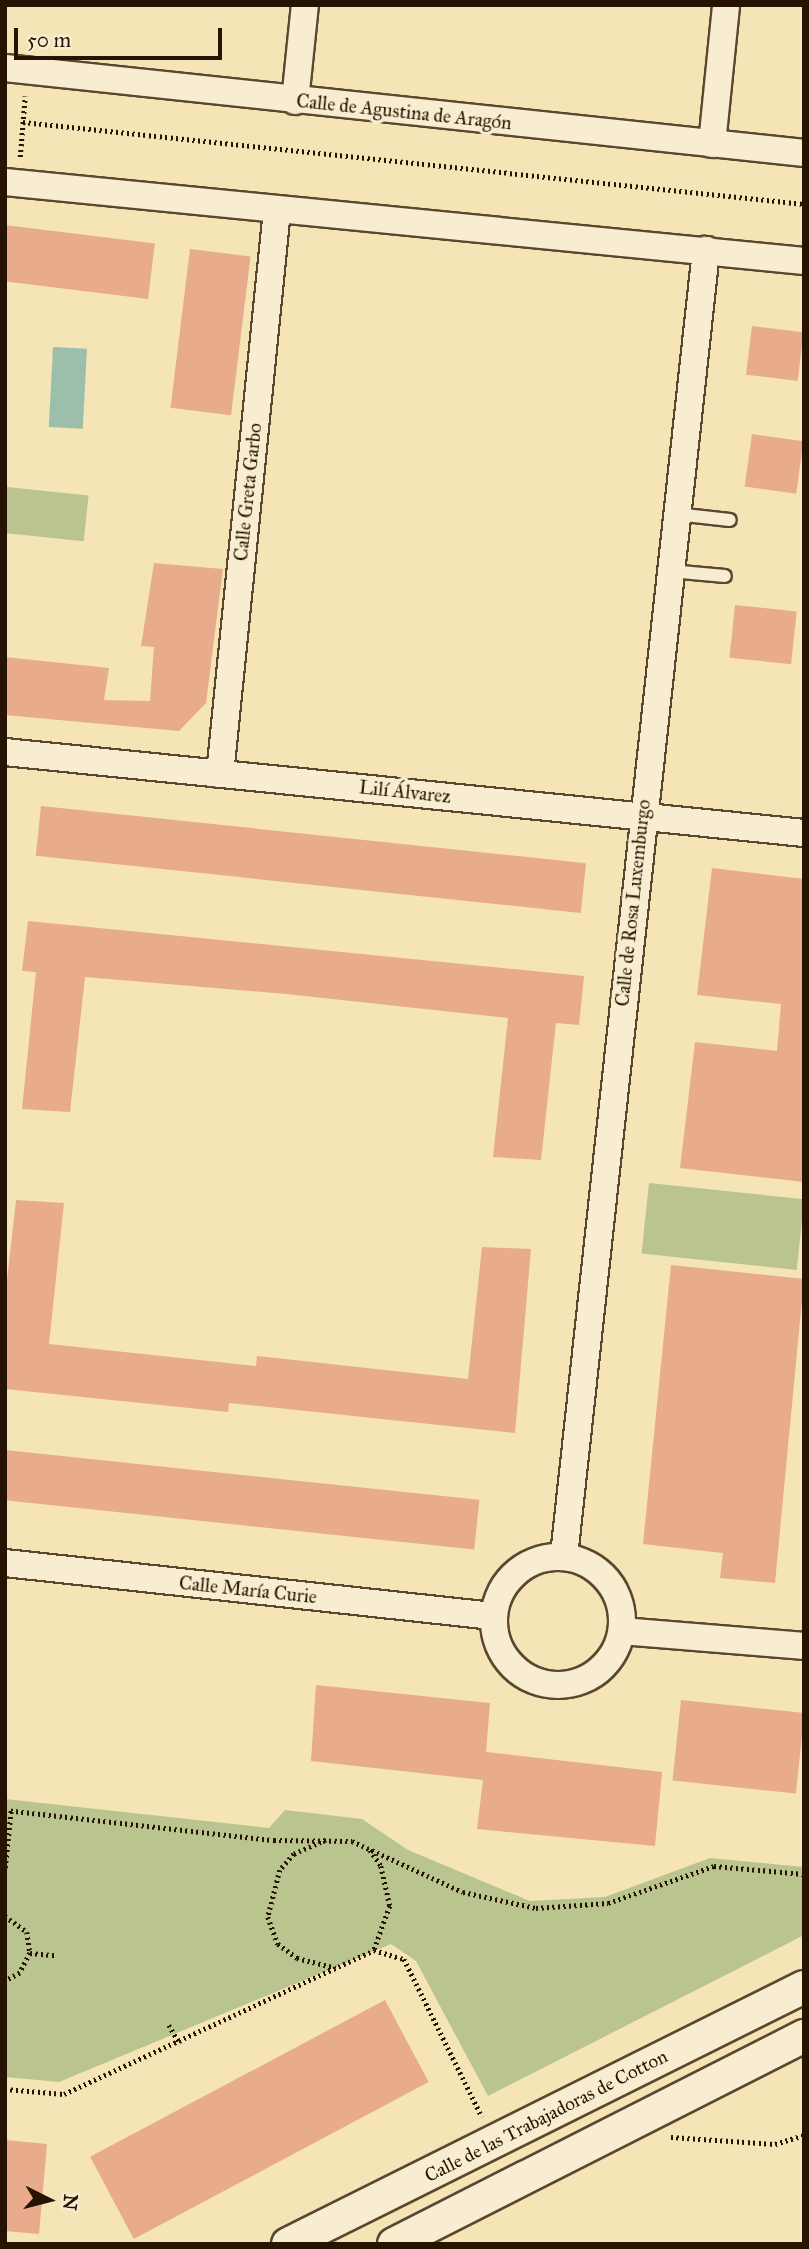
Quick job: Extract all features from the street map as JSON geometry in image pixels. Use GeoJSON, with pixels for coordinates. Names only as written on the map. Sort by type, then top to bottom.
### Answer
{"type":"FeatureCollection","features":[{"type":"Feature","properties":{"kind":"street"},"geometry":{"type":"LineString","coordinates":[[295,101],[305,5]]}},
{"type":"Feature","properties":{"kind":"street"},"geometry":{"type":"LineString","coordinates":[[712,144],[726,5]]}},
{"type":"Feature","properties":{"kind":"street","name":"Calle de Agustina de Aragón"},"geometry":{"type":"LineString","coordinates":[[16,71],[804,153]]}},
{"type":"Feature","properties":{"kind":"street"},"geometry":{"type":"LineString","coordinates":[[12,181],[277,210],[804,261]]}},
{"type":"Feature","properties":{"kind":"street","name":"Calle Greta Garbo"},"geometry":{"type":"LineString","coordinates":[[220,774],[277,210]]}},
{"type":"Feature","properties":{"kind":"street","name":"Calle de Rosa Luxemburgo"},"geometry":{"type":"LineString","coordinates":[[564,1556],[642,816],[706,250]]}},
{"type":"Feature","properties":{"kind":"street","name":"Lilí Álvarez"},"geometry":{"type":"LineString","coordinates":[[5,752],[804,833]]}},
{"type":"Feature","properties":{"kind":"street"},"geometry":{"type":"LineString","coordinates":[[564,1556],[603,1573],[622,1608],[622,1631],[612,1657],[596,1674],[555,1686],[527,1678],[509,1664],[492,1616],[502,1588],[520,1568],[564,1556]]}},
{"type":"Feature","properties":{"kind":"street","name":"Calle María Curie"},"geometry":{"type":"LineString","coordinates":[[5,1563],[492,1616]]}},
{"type":"Feature","properties":{"kind":"street"},"geometry":{"type":"LineString","coordinates":[[622,1631],[804,1646]]}},
{"type":"Feature","properties":{"kind":"street","name":"Calle de las Trabajadoras de Cotton"},"geometry":{"type":"LineString","coordinates":[[288,2244],[804,1987]]}},
{"type":"Feature","properties":{"kind":"street"},"geometry":{"type":"LineString","coordinates":[[394,2244],[804,2036]]}},
{"type":"Feature","properties":{"kind":"lane"},"geometry":{"type":"LineString","coordinates":[[676,514],[730,520]]}},
{"type":"Feature","properties":{"kind":"lane"},"geometry":{"type":"LineString","coordinates":[[670,571],[725,576]]}},
{"type":"Feature","properties":{"kind":"path"},"geometry":{"type":"LineString","coordinates":[[12,181],[23,122],[16,71]]}},
{"type":"Feature","properties":{"kind":"path"},"geometry":{"type":"LineString","coordinates":[[23,122],[804,204]]}},
{"type":"Feature","properties":{"kind":"path"},"geometry":{"type":"LineString","coordinates":[[5,1868],[8,1810],[274,1840],[331,1839],[369,1849],[463,1892],[536,1908],[608,1903],[713,1866],[804,1874]]}},
{"type":"Feature","properties":{"kind":"path"},"geometry":{"type":"LineString","coordinates":[[331,1839],[294,1854],[280,1870],[268,1917],[278,1944],[297,1958],[337,1968]]}},
{"type":"Feature","properties":{"kind":"path"},"geometry":{"type":"LineString","coordinates":[[369,1849],[381,1866],[390,1906],[374,1950]]}},
{"type":"Feature","properties":{"kind":"path"},"geometry":{"type":"LineString","coordinates":[[5,1916],[27,1932],[30,1953],[20,1973],[5,1981]]}},
{"type":"Feature","properties":{"kind":"path"},"geometry":{"type":"LineString","coordinates":[[5,2089],[64,2094],[180,2044],[374,1950],[404,1959],[494,2141]]}},
{"type":"Feature","properties":{"kind":"path"},"geometry":{"type":"LineString","coordinates":[[30,1953],[55,1955]]}},
{"type":"Feature","properties":{"kind":"path"},"geometry":{"type":"LineString","coordinates":[[169,2025],[180,2044]]}},
{"type":"Feature","properties":{"kind":"path"},"geometry":{"type":"LineString","coordinates":[[667,2137],[775,2144],[804,2135]]}},
{"type":"Feature","properties":{"kind":"green space"},"geometry":{"type":"Polygon","coordinates":[[[7,487],[89,496],[84,541],[5,533],[7,487]]]}},
{"type":"Feature","properties":{"kind":"green space"},"geometry":{"type":"Polygon","coordinates":[[[649,1183],[804,1199],[797,1270],[642,1254],[649,1183]]]}},
{"type":"Feature","properties":{"kind":"green space"},"geometry":{"type":"Polygon","coordinates":[[[5,1799],[269,1828],[285,1810],[362,1819],[408,1850],[530,1901],[605,1897],[710,1858],[804,1867],[804,1935],[488,2096],[416,1961],[391,1944],[59,2082],[5,2077],[5,1799]]]}},
{"type":"Feature","properties":{"kind":"shaded area"},"geometry":{"type":"Polygon","coordinates":[[[53,347],[87,349],[83,429],[49,427],[53,347]]]}},
{"type":"Feature","properties":{"kind":"building"},"geometry":{"type":"Polygon","coordinates":[[[5,225],[155,243],[148,299],[5,281],[5,225]]]}},
{"type":"Feature","properties":{"kind":"building"},"geometry":{"type":"Polygon","coordinates":[[[190,249],[251,256],[231,415],[171,408],[190,249]]]}},
{"type":"Feature","properties":{"kind":"building"},"geometry":{"type":"Polygon","coordinates":[[[752,326],[804,332],[798,381],[746,375],[752,326]]]}},
{"type":"Feature","properties":{"kind":"building"},"geometry":{"type":"Polygon","coordinates":[[[752,434],[803,441],[796,494],[745,486],[752,434]]]}},
{"type":"Feature","properties":{"kind":"building"},"geometry":{"type":"Polygon","coordinates":[[[154,563],[223,569],[206,703],[179,731],[5,715],[5,657],[109,668],[104,700],[150,701],[154,647],[141,646],[154,563]]]}},
{"type":"Feature","properties":{"kind":"building"},"geometry":{"type":"Polygon","coordinates":[[[735,605],[797,611],[791,664],[729,658],[735,605]]]}},
{"type":"Feature","properties":{"kind":"building"},"geometry":{"type":"Polygon","coordinates":[[[41,806],[586,863],[581,913],[36,856],[41,806]]]}},
{"type":"Feature","properties":{"kind":"building"},"geometry":{"type":"Polygon","coordinates":[[[712,868],[804,879],[804,1182],[680,1168],[695,1042],[777,1051],[781,1004],[697,995],[712,868]]]}},
{"type":"Feature","properties":{"kind":"building"},"geometry":{"type":"Polygon","coordinates":[[[28,921],[584,976],[579,1025],[556,1023],[541,1160],[493,1157],[508,1018],[286,994],[85,977],[70,1112],[22,1109],[36,972],[22,971],[28,921]]]}},
{"type":"Feature","properties":{"kind":"building"},"geometry":{"type":"Polygon","coordinates":[[[16,1200],[64,1203],[49,1344],[256,1366],[257,1356],[468,1379],[482,1247],[531,1249],[515,1433],[229,1403],[228,1412],[5,1389],[5,1298],[16,1200]]]}},
{"type":"Feature","properties":{"kind":"building"},"geometry":{"type":"Polygon","coordinates":[[[671,1265],[804,1279],[775,1583],[720,1578],[723,1553],[643,1544],[671,1265]]]}},
{"type":"Feature","properties":{"kind":"building"},"geometry":{"type":"Polygon","coordinates":[[[5,1450],[479,1500],[474,1550],[5,1500],[5,1450]]]}},
{"type":"Feature","properties":{"kind":"building"},"geometry":{"type":"Polygon","coordinates":[[[316,1685],[490,1703],[486,1752],[662,1772],[655,1846],[477,1829],[483,1780],[311,1761],[316,1685]]]}},
{"type":"Feature","properties":{"kind":"building"},"geometry":{"type":"Polygon","coordinates":[[[681,1700],[804,1713],[796,1794],[673,1781],[681,1700]]]}},
{"type":"Feature","properties":{"kind":"building"},"geometry":{"type":"Polygon","coordinates":[[[385,2000],[429,2082],[134,2239],[90,2157],[385,2000]]]}},
{"type":"Feature","properties":{"kind":"building"},"geometry":{"type":"Polygon","coordinates":[[[5,2140],[47,2144],[39,2234],[5,2231],[5,2140]]]}}]}
